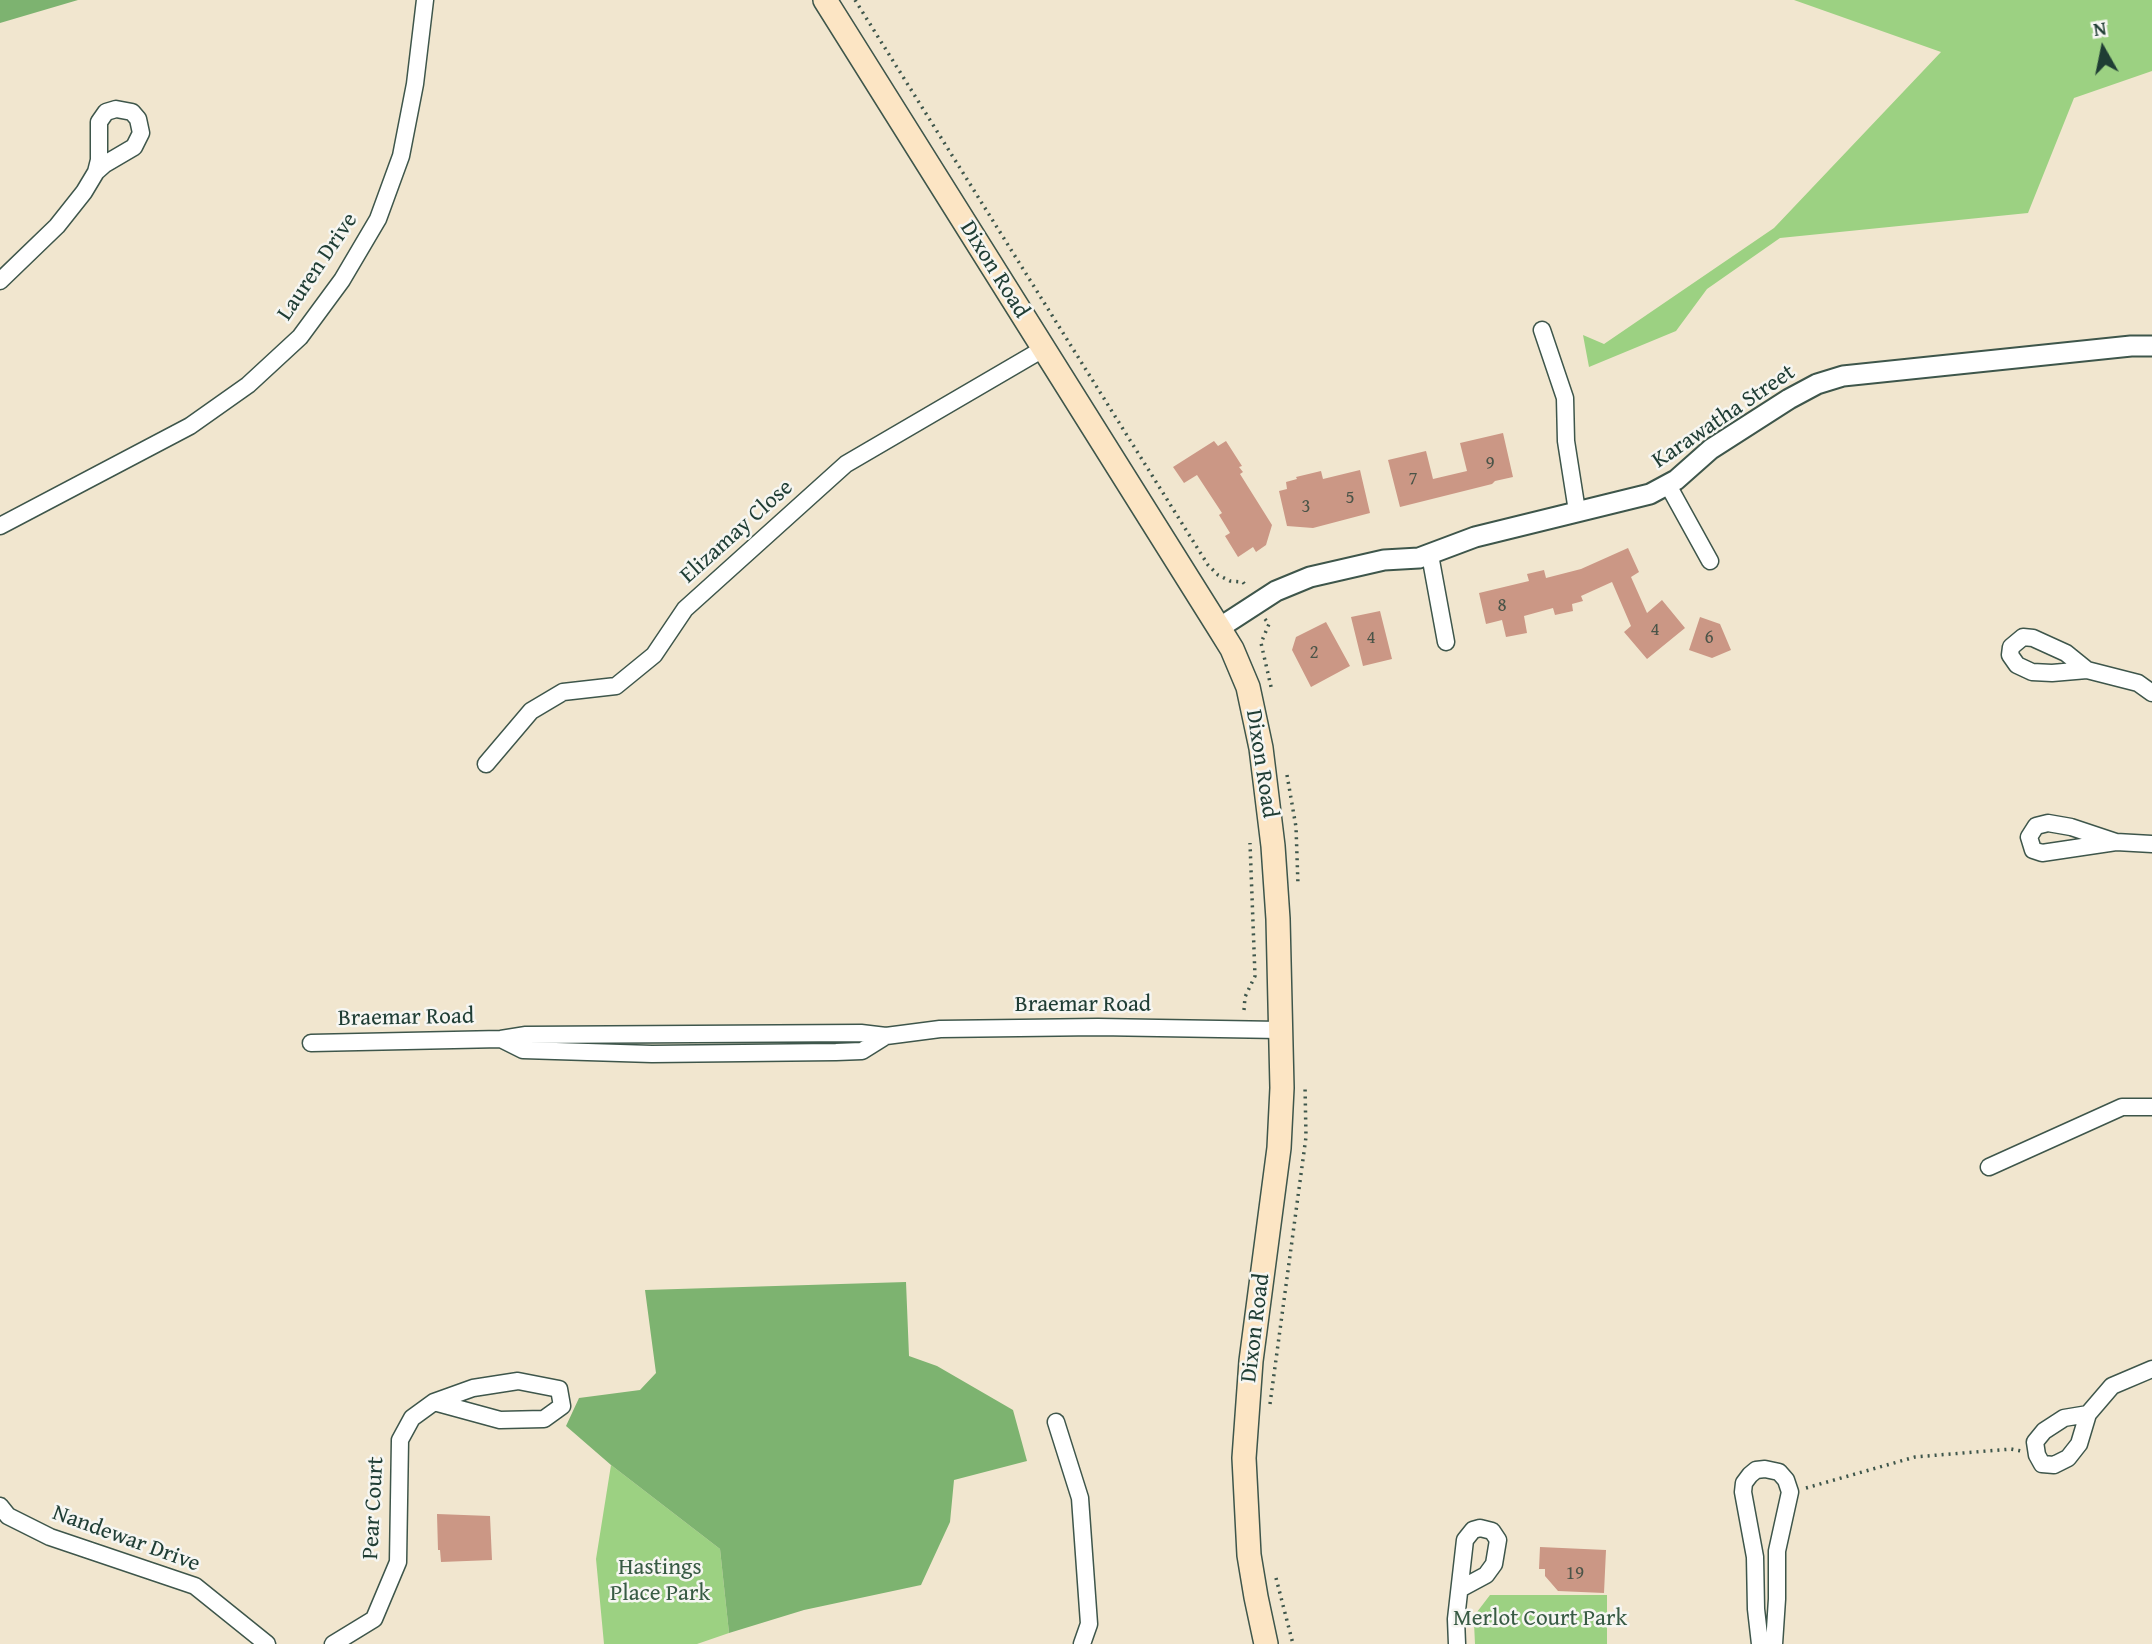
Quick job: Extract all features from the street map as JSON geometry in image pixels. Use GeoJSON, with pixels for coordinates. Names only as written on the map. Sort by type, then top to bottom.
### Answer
{"type":"FeatureCollection","features":[{"type":"Feature","properties":{"kind":"main road","name":"Dixon Road"},"geometry":{"type":"LineString","coordinates":[[825,0],[1232,649],[1248,687],[1261,748],[1274,858],[1282,1088],[1279,1147],[1251,1361],[1244,1458],[1249,1555],[1255,1598],[1266,1644]]}},
{"type":"Feature","properties":{"kind":"street","name":"Lauren Drive"},"geometry":{"type":"LineString","coordinates":[[0,526],[190,426],[248,385],[300,337],[342,281],[378,219],[401,156],[415,84],[425,0]]}},
{"type":"Feature","properties":{"kind":"street"},"geometry":{"type":"LineString","coordinates":[[0,281],[57,226],[96,172]]}},
{"type":"Feature","properties":{"kind":"street"},"geometry":{"type":"LineString","coordinates":[[1542,330],[1565,398],[1566,441],[1577,511]]}},
{"type":"Feature","properties":{"kind":"street","name":"Karawatha Street"},"geometry":{"type":"LineString","coordinates":[[1219,628],[1276,591],[1310,577],[1365,564],[1430,555],[1467,539],[1636,498],[1668,485],[1711,450],[1817,384],[1856,375],[2152,346]]}},
{"type":"Feature","properties":{"kind":"street","name":"Elizamay Close"},"geometry":{"type":"LineString","coordinates":[[486,764],[531,711],[563,692],[615,685],[654,655],[685,609],[846,464],[1043,349]]}},
{"type":"Feature","properties":{"kind":"street"},"geometry":{"type":"LineString","coordinates":[[1668,485],[1710,561]]}},
{"type":"Feature","properties":{"kind":"street"},"geometry":{"type":"LineString","coordinates":[[1430,555],[1446,642]]}},
{"type":"Feature","properties":{"kind":"street"},"geometry":{"type":"LineString","coordinates":[[2087,670],[2138,683],[2152,693]]}},
{"type":"Feature","properties":{"kind":"street"},"geometry":{"type":"LineString","coordinates":[[2116,842],[2152,844]]}},
{"type":"Feature","properties":{"kind":"street","name":"Braemar Road"},"geometry":{"type":"LineString","coordinates":[[311,1043],[501,1039],[540,1035],[861,1033],[886,1036],[940,1029],[1098,1027],[1280,1030]]}},
{"type":"Feature","properties":{"kind":"street"},"geometry":{"type":"LineString","coordinates":[[1989,1167],[2122,1107],[2152,1107]]}},
{"type":"Feature","properties":{"kind":"street"},"geometry":{"type":"LineString","coordinates":[[2088,1414],[2112,1386],[2152,1368]]}},
{"type":"Feature","properties":{"kind":"street","name":"Pear Court"},"geometry":{"type":"LineString","coordinates":[[333,1644],[374,1619],[398,1562],[400,1440],[412,1418],[434,1402],[472,1388],[518,1381],[559,1389],[562,1406],[544,1419],[500,1420],[434,1402]]}},
{"type":"Feature","properties":{"kind":"street"},"geometry":{"type":"LineString","coordinates":[[1056,1422],[1080,1498],[1089,1623],[1083,1644]]}},
{"type":"Feature","properties":{"kind":"street"},"geometry":{"type":"LineString","coordinates":[[1760,1644],[1755,1557],[1743,1492],[1744,1483],[1750,1475],[1756,1470],[1765,1469],[1779,1472],[1786,1480],[1790,1492],[1777,1551],[1774,1644]]}},
{"type":"Feature","properties":{"kind":"street","name":"Nandewar Drive"},"geometry":{"type":"LineString","coordinates":[[3,1516],[50,1537],[195,1586],[267,1644]]}},
{"type":"Feature","properties":{"kind":"street"},"geometry":{"type":"LineString","coordinates":[[1457,1644],[1456,1619],[1460,1589]]}},
{"type":"Feature","properties":{"kind":"path"},"geometry":{"type":"LineString","coordinates":[[855,0],[1208,565],[1224,578],[1243,582],[1247,589]]}},
{"type":"Feature","properties":{"kind":"path"},"geometry":{"type":"LineString","coordinates":[[1244,1010],[1245,998],[1255,976],[1249,831]]}},
{"type":"Feature","properties":{"kind":"path"},"geometry":{"type":"LineString","coordinates":[[1812,1487],[1915,1457],[2011,1449]]}},
{"type":"Feature","properties":{"kind":"green space"},"geometry":{"type":"Polygon","coordinates":[[[0,0],[78,0],[0,23],[0,0]]]}},
{"type":"Feature","properties":{"kind":"green space"},"geometry":{"type":"Polygon","coordinates":[[[1794,0],[2152,0],[2152,71],[2074,98],[2028,213],[1780,238],[1707,289],[1676,331],[1589,367],[1583,335],[1604,344],[1774,228],[1941,52],[1794,0]]]}},
{"type":"Feature","properties":{"kind":"green space"},"geometry":{"type":"Polygon","coordinates":[[[906,1282],[909,1356],[937,1366],[1013,1410],[1027,1461],[954,1480],[950,1522],[921,1585],[804,1610],[729,1633],[720,1549],[611,1465],[566,1426],[579,1398],[640,1390],[656,1373],[645,1290],[906,1282]]]}},
{"type":"Feature","properties":{"kind":"green space","name":"Hastings Place Park"},"geometry":{"type":"Polygon","coordinates":[[[611,1465],[720,1549],[729,1633],[697,1644],[604,1644],[596,1559],[611,1465]]]}},
{"type":"Feature","properties":{"kind":"green space","name":"Merlot Court Park"},"geometry":{"type":"Polygon","coordinates":[[[1490,1595],[1607,1595],[1607,1644],[1475,1644],[1474,1623],[1477,1612],[1490,1595]]]}},
{"type":"Feature","properties":{"kind":"building"},"geometry":{"type":"Polygon","coordinates":[[[1503,433],[1513,477],[1400,507],[1388,460],[1426,451],[1433,479],[1467,471],[1460,443],[1503,433]]]}},
{"type":"Feature","properties":{"kind":"building"},"geometry":{"type":"Polygon","coordinates":[[[1214,441],[1218,446],[1226,441],[1242,466],[1239,467],[1243,472],[1240,474],[1272,525],[1266,545],[1256,552],[1253,547],[1238,557],[1225,536],[1230,533],[1219,515],[1222,513],[1197,475],[1184,483],[1173,467],[1214,441]]]}},
{"type":"Feature","properties":{"kind":"building"},"geometry":{"type":"Polygon","coordinates":[[[1360,470],[1370,513],[1313,528],[1287,526],[1279,491],[1287,489],[1286,482],[1321,471],[1323,479],[1360,470]]]}},
{"type":"Feature","properties":{"kind":"building"},"geometry":{"type":"Polygon","coordinates":[[[1628,548],[1639,572],[1631,577],[1647,613],[1662,600],[1685,628],[1647,659],[1624,632],[1631,626],[1612,582],[1581,596],[1583,601],[1572,604],[1573,611],[1555,615],[1553,608],[1524,616],[1527,633],[1506,637],[1502,620],[1486,624],[1479,593],[1529,581],[1527,574],[1544,570],[1546,578],[1581,569],[1628,548]]]}},
{"type":"Feature","properties":{"kind":"building"},"geometry":{"type":"Polygon","coordinates":[[[1380,611],[1392,659],[1363,666],[1351,617],[1380,611]]]}},
{"type":"Feature","properties":{"kind":"building"},"geometry":{"type":"Polygon","coordinates":[[[1700,617],[1720,624],[1731,650],[1712,658],[1689,650],[1700,617]]]}},
{"type":"Feature","properties":{"kind":"building"},"geometry":{"type":"Polygon","coordinates":[[[1326,622],[1350,666],[1311,687],[1292,650],[1296,637],[1326,622]]]}},
{"type":"Feature","properties":{"kind":"building"},"geometry":{"type":"Polygon","coordinates":[[[437,1514],[490,1516],[492,1560],[441,1562],[437,1514]]]}},
{"type":"Feature","properties":{"kind":"building"},"geometry":{"type":"Polygon","coordinates":[[[1540,1547],[1606,1550],[1604,1593],[1558,1591],[1545,1576],[1545,1569],[1539,1569],[1540,1547]]]}}]}
